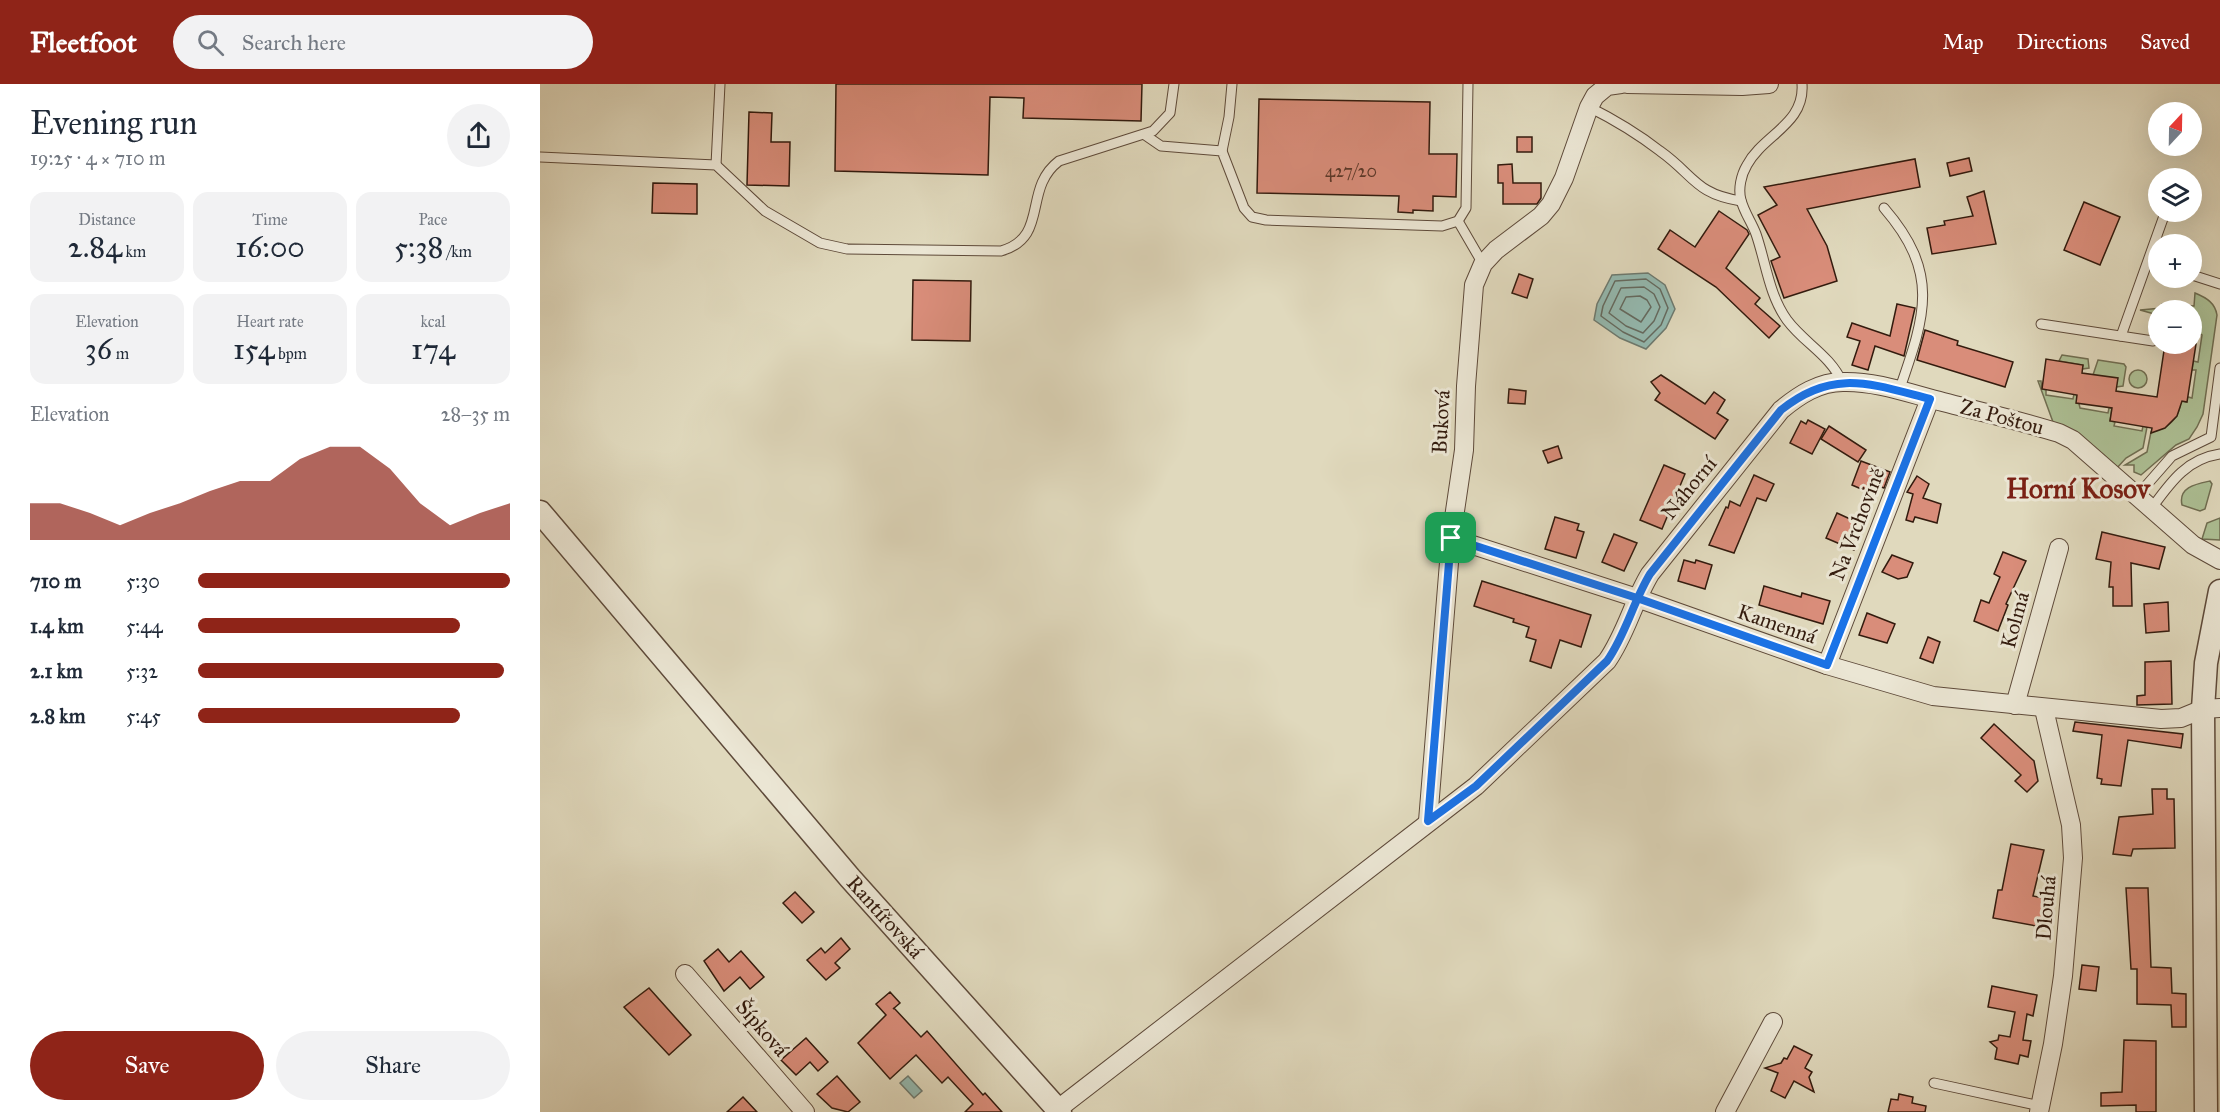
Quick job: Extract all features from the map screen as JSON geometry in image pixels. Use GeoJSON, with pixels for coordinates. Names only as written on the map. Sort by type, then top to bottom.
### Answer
{"type":"FeatureCollection","features":[{"type":"Feature","properties":{"kind":"street","name":"Buková"},"geometry":{"type":"LineString","coordinates":[[1428,821],[1451,538],[1464,450],[1474,285],[1483,264],[1497,250],[1541,216],[1551,204],[1564,178],[1595,96],[1607,86],[1621,84]]}},
{"type":"Feature","properties":{"kind":"street"},"geometry":{"type":"LineString","coordinates":[[1627,84],[1742,86],[1768,84]]}},
{"type":"Feature","properties":{"kind":"street","name":"Za Poštou"},"geometry":{"type":"LineString","coordinates":[[1781,410],[1801,394],[1821,386],[1842,382],[1899,391],[2047,429],[2073,440],[2193,545],[2220,560]]}},
{"type":"Feature","properties":{"kind":"street","name":"Na Vrchovině"},"geometry":{"type":"LineString","coordinates":[[1827,665],[1930,399]]}},
{"type":"Feature","properties":{"kind":"street","name":"Náhorní"},"geometry":{"type":"LineString","coordinates":[[1058,1111],[1428,821],[1476,786],[1607,661],[1622,640],[1637,598],[1650,574],[1781,410]]}},
{"type":"Feature","properties":{"kind":"street","name":"Rantířovská"},"geometry":{"type":"LineString","coordinates":[[540,512],[712,718],[858,887],[1058,1111]]}},
{"type":"Feature","properties":{"kind":"street","name":"Kamenná"},"geometry":{"type":"LineString","coordinates":[[1451,538],[1637,598],[1827,665],[1933,696],[2161,719],[2181,718],[2212,708]]}},
{"type":"Feature","properties":{"kind":"street","name":"Kolmá"},"geometry":{"type":"LineString","coordinates":[[2015,705],[2059,548]]}},
{"type":"Feature","properties":{"kind":"street"},"geometry":{"type":"LineString","coordinates":[[2206,1112],[2212,708],[2206,663],[2220,591]]}},
{"type":"Feature","properties":{"kind":"street","name":"Dlouhá"},"geometry":{"type":"LineString","coordinates":[[2040,1109],[2054,1044],[2063,976],[2073,858],[2071,825],[2044,709]]}},
{"type":"Feature","properties":{"kind":"street","name":"Šípková"},"geometry":{"type":"LineString","coordinates":[[685,974],[805,1112]]}},
{"type":"Feature","properties":{"kind":"street"},"geometry":{"type":"LineString","coordinates":[[1725,1112],[1773,1022]]}},
{"type":"Feature","properties":{"kind":"lane"},"geometry":{"type":"LineString","coordinates":[[716,165],[720,84]]}},
{"type":"Feature","properties":{"kind":"lane"},"geometry":{"type":"LineString","coordinates":[[540,157],[716,165],[765,211],[820,243],[847,249],[1002,251],[1017,247],[1027,236],[1033,222],[1037,190],[1051,167],[1059,161],[1145,135],[1161,126],[1170,112],[1174,84]]}},
{"type":"Feature","properties":{"kind":"lane"},"geometry":{"type":"LineString","coordinates":[[1232,84],[1229,117],[1222,151],[1244,208],[1252,216],[1266,220],[1442,226],[1458,221],[1466,207],[1468,84]]}},
{"type":"Feature","properties":{"kind":"lane"},"geometry":{"type":"LineString","coordinates":[[1802,84],[1800,102],[1793,116],[1748,163],[1742,178],[1741,201],[1755,232],[1774,295],[1788,320],[1834,366],[1842,382]]}},
{"type":"Feature","properties":{"kind":"lane"},"geometry":{"type":"LineString","coordinates":[[1589,107],[1613,119],[1661,151],[1710,194],[1741,201]]}},
{"type":"Feature","properties":{"kind":"lane"},"geometry":{"type":"LineString","coordinates":[[1145,135],[1161,146],[1222,151]]}},
{"type":"Feature","properties":{"kind":"lane"},"geometry":{"type":"LineString","coordinates":[[1884,208],[1909,240],[1921,268],[1924,292],[1915,346],[1899,391]]}},
{"type":"Feature","properties":{"kind":"lane"},"geometry":{"type":"LineString","coordinates":[[1458,221],[1483,264]]}},
{"type":"Feature","properties":{"kind":"lane"},"geometry":{"type":"LineString","coordinates":[[2121,336],[2148,258]]}},
{"type":"Feature","properties":{"kind":"lane"},"geometry":{"type":"LineString","coordinates":[[2202,278],[2220,284]]}},
{"type":"Feature","properties":{"kind":"lane"},"geometry":{"type":"LineString","coordinates":[[2041,324],[2148,340]]}},
{"type":"Feature","properties":{"kind":"lane"},"geometry":{"type":"LineString","coordinates":[[2137,496],[2172,456],[2211,436],[2220,368]]}},
{"type":"Feature","properties":{"kind":"lane"},"geometry":{"type":"LineString","coordinates":[[2151,509],[2181,470],[2194,461],[2220,454]]}},
{"type":"Feature","properties":{"kind":"lane"},"geometry":{"type":"LineString","coordinates":[[1934,1083],[2040,1109]]}},
{"type":"Feature","properties":{"kind":"green space"},"geometry":{"type":"Polygon","coordinates":[[[2195,293],[2210,301],[2217,315],[2203,414],[2189,439],[2176,445],[2141,475],[2134,472],[2134,465],[2125,465],[2147,452],[2151,432],[2166,427],[2173,421],[2180,407],[2174,400],[2186,402],[2188,397],[2192,398],[2196,370],[2192,370],[2193,361],[2198,362],[2199,354],[2202,354],[2202,300],[2194,300],[2195,293]]]}},
{"type":"Feature","properties":{"kind":"green space"},"geometry":{"type":"Polygon","coordinates":[[[2062,355],[2088,359],[2089,368],[2082,369],[2083,365],[2059,361],[2062,355]]]}},
{"type":"Feature","properties":{"kind":"green space"},"geometry":{"type":"Polygon","coordinates":[[[2098,360],[2124,364],[2126,367],[2123,386],[2116,387],[2093,375],[2098,360]]]}},
{"type":"Feature","properties":{"kind":"green space"},"geometry":{"type":"Polygon","coordinates":[[[2138,370],[2144,373],[2147,379],[2144,385],[2138,388],[2132,385],[2129,379],[2132,373],[2138,370]]]}},
{"type":"Feature","properties":{"kind":"green space"},"geometry":{"type":"Polygon","coordinates":[[[2038,381],[2041,381],[2046,395],[2073,399],[2074,394],[2077,395],[2080,408],[2108,413],[2109,408],[2112,408],[2110,421],[2115,422],[2114,426],[2142,431],[2143,426],[2147,427],[2143,448],[2126,458],[2116,469],[2053,422],[2038,381]]]}},
{"type":"Feature","properties":{"kind":"green space"},"geometry":{"type":"Polygon","coordinates":[[[2210,481],[2212,484],[2205,509],[2200,511],[2182,505],[2181,499],[2185,490],[2210,481]]]}},
{"type":"Feature","properties":{"kind":"green space"},"geometry":{"type":"Polygon","coordinates":[[[2220,518],[2220,540],[2202,539],[2207,523],[2220,518]]]}},
{"type":"Feature","properties":{"kind":"water"},"geometry":{"type":"Polygon","coordinates":[[[1648,273],[1665,285],[1675,309],[1666,328],[1646,349],[1620,338],[1594,320],[1597,304],[1612,275],[1648,273]]]}},
{"type":"Feature","properties":{"kind":"water"},"geometry":{"type":"Polygon","coordinates":[[[908,1076],[922,1091],[914,1098],[900,1083],[908,1076]]]}},
{"type":"Feature","properties":{"kind":"building"},"geometry":{"type":"Polygon","coordinates":[[[836,84],[1142,84],[1141,121],[1023,118],[1024,98],[990,97],[988,175],[835,171],[836,84]]]}},
{"type":"Feature","properties":{"kind":"building"},"geometry":{"type":"Polygon","coordinates":[[[1259,99],[1430,102],[1429,154],[1457,154],[1456,197],[1433,196],[1433,211],[1413,210],[1413,213],[1398,212],[1399,196],[1257,193],[1259,99]]]}},
{"type":"Feature","properties":{"kind":"building"},"geometry":{"type":"Polygon","coordinates":[[[749,112],[772,113],[771,142],[790,142],[789,186],[747,185],[749,112]]]}},
{"type":"Feature","properties":{"kind":"building"},"geometry":{"type":"Polygon","coordinates":[[[1517,137],[1532,137],[1532,152],[1517,152],[1517,137]]]}},
{"type":"Feature","properties":{"kind":"building"},"geometry":{"type":"Polygon","coordinates":[[[1969,158],[1972,171],[1950,176],[1947,163],[1969,158]]]}},
{"type":"Feature","properties":{"kind":"building"},"geometry":{"type":"Polygon","coordinates":[[[1915,159],[1920,187],[1807,209],[1827,246],[1837,281],[1784,298],[1771,261],[1780,257],[1758,215],[1777,205],[1764,187],[1915,159]]]}},
{"type":"Feature","properties":{"kind":"building"},"geometry":{"type":"Polygon","coordinates":[[[1512,164],[1513,183],[1541,183],[1541,198],[1537,204],[1503,204],[1503,183],[1498,183],[1498,165],[1512,164]]]}},
{"type":"Feature","properties":{"kind":"building"},"geometry":{"type":"Polygon","coordinates":[[[653,183],[697,184],[697,214],[652,213],[653,183]]]}},
{"type":"Feature","properties":{"kind":"building"},"geometry":{"type":"Polygon","coordinates":[[[1984,191],[1996,244],[1932,254],[1927,228],[1945,225],[1944,221],[1973,216],[1967,197],[1984,191]]]}},
{"type":"Feature","properties":{"kind":"building"},"geometry":{"type":"Polygon","coordinates":[[[2084,202],[2120,217],[2100,265],[2064,250],[2084,202]]]}},
{"type":"Feature","properties":{"kind":"building"},"geometry":{"type":"Polygon","coordinates":[[[1719,211],[1747,230],[1749,234],[1726,268],[1760,298],[1755,304],[1780,326],[1769,338],[1716,287],[1658,249],[1670,230],[1695,247],[1719,211]]]}},
{"type":"Feature","properties":{"kind":"building"},"geometry":{"type":"Polygon","coordinates":[[[1519,274],[1533,279],[1527,298],[1512,293],[1519,274]]]}},
{"type":"Feature","properties":{"kind":"building"},"geometry":{"type":"Polygon","coordinates":[[[913,280],[971,281],[970,341],[912,340],[913,280]]]}},
{"type":"Feature","properties":{"kind":"building"},"geometry":{"type":"Polygon","coordinates":[[[1897,304],[1915,308],[1904,356],[1875,346],[1868,370],[1852,365],[1860,341],[1847,337],[1852,323],[1890,336],[1897,304]]]}},
{"type":"Feature","properties":{"kind":"building"},"geometry":{"type":"Polygon","coordinates":[[[1925,330],[1958,341],[1957,345],[2013,362],[2005,387],[1917,360],[1925,330]]]}},
{"type":"Feature","properties":{"kind":"building"},"geometry":{"type":"Polygon","coordinates":[[[2163,354],[2194,354],[2187,402],[2182,401],[2177,416],[2165,428],[2151,433],[2152,428],[2110,421],[2112,408],[2076,403],[2077,395],[2042,389],[2046,359],[2083,365],[2082,373],[2118,378],[2116,391],[2157,397],[2163,354]]]}},
{"type":"Feature","properties":{"kind":"building"},"geometry":{"type":"Polygon","coordinates":[[[1661,375],[1705,404],[1714,392],[1725,400],[1717,413],[1728,420],[1715,439],[1655,400],[1660,393],[1651,382],[1661,375]]]}},
{"type":"Feature","properties":{"kind":"building"},"geometry":{"type":"Polygon","coordinates":[[[1509,389],[1526,391],[1525,404],[1508,403],[1509,389]]]}},
{"type":"Feature","properties":{"kind":"building"},"geometry":{"type":"Polygon","coordinates":[[[1808,420],[1825,429],[1812,454],[1790,443],[1801,421],[1806,424],[1808,420]]]}},
{"type":"Feature","properties":{"kind":"building"},"geometry":{"type":"Polygon","coordinates":[[[1829,426],[1866,450],[1858,462],[1821,439],[1829,426]]]}},
{"type":"Feature","properties":{"kind":"building"},"geometry":{"type":"Polygon","coordinates":[[[1558,446],[1562,458],[1548,463],[1543,451],[1558,446]]]}},
{"type":"Feature","properties":{"kind":"building"},"geometry":{"type":"Polygon","coordinates":[[[1861,461],[1890,472],[1884,488],[1876,485],[1873,494],[1852,485],[1861,461]]]}},
{"type":"Feature","properties":{"kind":"building"},"geometry":{"type":"Polygon","coordinates":[[[1664,465],[1685,474],[1662,529],[1640,520],[1664,465]]]}},
{"type":"Feature","properties":{"kind":"building"},"geometry":{"type":"Polygon","coordinates":[[[1754,475],[1774,484],[1766,501],[1757,498],[1734,553],[1709,545],[1726,507],[1728,508],[1730,501],[1740,506],[1754,475]]]}},
{"type":"Feature","properties":{"kind":"building"},"geometry":{"type":"Polygon","coordinates":[[[1917,476],[1929,484],[1923,498],[1941,504],[1937,523],[1915,517],[1913,522],[1906,520],[1913,494],[1907,492],[1917,476]]]}},
{"type":"Feature","properties":{"kind":"building"},"geometry":{"type":"Polygon","coordinates":[[[1837,513],[1861,524],[1854,550],[1826,538],[1837,513]]]}},
{"type":"Feature","properties":{"kind":"building"},"geometry":{"type":"Polygon","coordinates":[[[1555,517],[1579,524],[1577,530],[1584,532],[1576,558],[1545,549],[1555,517]]]}},
{"type":"Feature","properties":{"kind":"building"},"geometry":{"type":"Polygon","coordinates":[[[2102,532],[2165,547],[2159,569],[2131,563],[2132,606],[2113,606],[2113,587],[2109,587],[2111,562],[2096,559],[2102,532]]]}},
{"type":"Feature","properties":{"kind":"building"},"geometry":{"type":"Polygon","coordinates":[[[1614,534],[1637,543],[1624,571],[1602,562],[1614,534]]]}},
{"type":"Feature","properties":{"kind":"building"},"geometry":{"type":"Polygon","coordinates":[[[2003,552],[2026,561],[2006,604],[2008,605],[1998,631],[1974,621],[1981,600],[1989,603],[2000,577],[1994,574],[2003,552]]]}},
{"type":"Feature","properties":{"kind":"building"},"geometry":{"type":"Polygon","coordinates":[[[1892,555],[1913,563],[1907,577],[1898,579],[1882,572],[1892,555]]]}},
{"type":"Feature","properties":{"kind":"building"},"geometry":{"type":"Polygon","coordinates":[[[1684,560],[1695,563],[1696,560],[1712,565],[1705,589],[1678,581],[1684,560]]]}},
{"type":"Feature","properties":{"kind":"building"},"geometry":{"type":"Polygon","coordinates":[[[1482,581],[1591,615],[1581,647],[1560,640],[1551,668],[1530,661],[1536,640],[1526,637],[1529,627],[1513,622],[1514,619],[1474,606],[1482,581]]]}},
{"type":"Feature","properties":{"kind":"building"},"geometry":{"type":"Polygon","coordinates":[[[1764,586],[1801,597],[1802,593],[1830,601],[1823,624],[1759,605],[1764,586]]]}},
{"type":"Feature","properties":{"kind":"building"},"geometry":{"type":"Polygon","coordinates":[[[2168,602],[2169,631],[2146,633],[2144,604],[2168,602]]]}},
{"type":"Feature","properties":{"kind":"building"},"geometry":{"type":"Polygon","coordinates":[[[1867,613],[1895,624],[1887,643],[1859,635],[1867,613]]]}},
{"type":"Feature","properties":{"kind":"building"},"geometry":{"type":"Polygon","coordinates":[[[1928,637],[1940,642],[1933,663],[1920,658],[1928,637]]]}},
{"type":"Feature","properties":{"kind":"building"},"geometry":{"type":"Polygon","coordinates":[[[2171,661],[2172,704],[2137,705],[2137,696],[2145,695],[2145,662],[2171,661]]]}},
{"type":"Feature","properties":{"kind":"building"},"geometry":{"type":"Polygon","coordinates":[[[2075,722],[2183,734],[2181,748],[2128,740],[2121,786],[2101,784],[2102,779],[2097,778],[2102,735],[2073,731],[2075,722]]]}},
{"type":"Feature","properties":{"kind":"building"},"geometry":{"type":"Polygon","coordinates":[[[1994,724],[2034,761],[2038,781],[2027,792],[2015,781],[2021,775],[1981,738],[1994,724]]]}},
{"type":"Feature","properties":{"kind":"building"},"geometry":{"type":"Polygon","coordinates":[[[2152,789],[2167,789],[2167,799],[2174,799],[2175,848],[2133,849],[2131,856],[2113,854],[2119,817],[2153,814],[2152,789]]]}},
{"type":"Feature","properties":{"kind":"building"},"geometry":{"type":"Polygon","coordinates":[[[2011,844],[2044,850],[2033,896],[2048,899],[2042,927],[1993,918],[1998,890],[2002,890],[2011,844]]]}},
{"type":"Feature","properties":{"kind":"building"},"geometry":{"type":"Polygon","coordinates":[[[2126,888],[2148,888],[2151,967],[2171,968],[2172,993],[2186,994],[2186,1027],[2172,1027],[2171,1005],[2137,1004],[2137,969],[2131,969],[2126,888]]]}},
{"type":"Feature","properties":{"kind":"building"},"geometry":{"type":"Polygon","coordinates":[[[795,892],[814,912],[802,923],[783,903],[795,892]]]}},
{"type":"Feature","properties":{"kind":"building"},"geometry":{"type":"Polygon","coordinates":[[[841,938],[850,949],[835,963],[840,968],[826,980],[807,960],[821,948],[825,953],[841,938]]]}},
{"type":"Feature","properties":{"kind":"building"},"geometry":{"type":"Polygon","coordinates":[[[718,949],[729,962],[741,951],[764,977],[750,989],[740,977],[724,991],[704,961],[718,949]]]}},
{"type":"Feature","properties":{"kind":"building"},"geometry":{"type":"Polygon","coordinates":[[[2082,965],[2099,967],[2096,991],[2079,989],[2082,965]]]}},
{"type":"Feature","properties":{"kind":"building"},"geometry":{"type":"Polygon","coordinates":[[[1992,986],[2037,995],[2033,1016],[2027,1014],[2023,1040],[2031,1041],[2028,1057],[2020,1055],[2018,1064],[1995,1059],[1997,1048],[1990,1042],[1998,1040],[1999,1035],[2010,1037],[2015,1012],[1988,1007],[1992,986]]]}},
{"type":"Feature","properties":{"kind":"building"},"geometry":{"type":"Polygon","coordinates":[[[649,988],[691,1035],[669,1055],[624,1007],[649,988]]]}},
{"type":"Feature","properties":{"kind":"building"},"geometry":{"type":"Polygon","coordinates":[[[890,992],[900,1003],[894,1008],[921,1037],[927,1031],[983,1095],[985,1093],[1002,1112],[965,1112],[973,1104],[948,1077],[942,1083],[916,1055],[890,1079],[858,1043],[886,1015],[876,1004],[890,992]]]}},
{"type":"Feature","properties":{"kind":"building"},"geometry":{"type":"Polygon","coordinates":[[[806,1038],[828,1062],[818,1071],[810,1062],[796,1075],[781,1060],[806,1038]]]}},
{"type":"Feature","properties":{"kind":"building"},"geometry":{"type":"Polygon","coordinates":[[[2124,1040],[2156,1041],[2156,1112],[2136,1112],[2136,1105],[2101,1106],[2101,1093],[2122,1092],[2124,1040]]]}},
{"type":"Feature","properties":{"kind":"building"},"geometry":{"type":"Polygon","coordinates":[[[1794,1046],[1812,1055],[1805,1068],[1812,1072],[1809,1077],[1814,1092],[1794,1081],[1785,1098],[1771,1091],[1778,1073],[1765,1068],[1781,1063],[1784,1058],[1787,1059],[1794,1046]]]}},
{"type":"Feature","properties":{"kind":"building"},"geometry":{"type":"Polygon","coordinates":[[[837,1076],[860,1102],[848,1112],[832,1108],[817,1094],[837,1076]]]}},
{"type":"Feature","properties":{"kind":"building"},"geometry":{"type":"Polygon","coordinates":[[[1899,1094],[1913,1097],[1912,1103],[1926,1106],[1925,1112],[1888,1112],[1891,1099],[1898,1100],[1899,1094]]]}},
{"type":"Feature","properties":{"kind":"building"},"geometry":{"type":"Polygon","coordinates":[[[743,1097],[757,1112],[727,1112],[743,1097]]]}},
{"type":"Feature","properties":{"kind":"district","name":"Horní Kosov"},"geometry":{"type":"Point","coordinates":[2078,489]}},
{"type":"Feature","properties":{"kind":"route"},"geometry":{"type":"LineString","coordinates":[[1451,538],[1428,821],[1476,786],[1607,661],[1622,640],[1637,598],[1641,588],[1650,574],[1781,410],[1801,394],[1821,386],[1842,382],[1858,383],[1930,399],[1827,665],[1637,598],[1451,538]]}}]}
